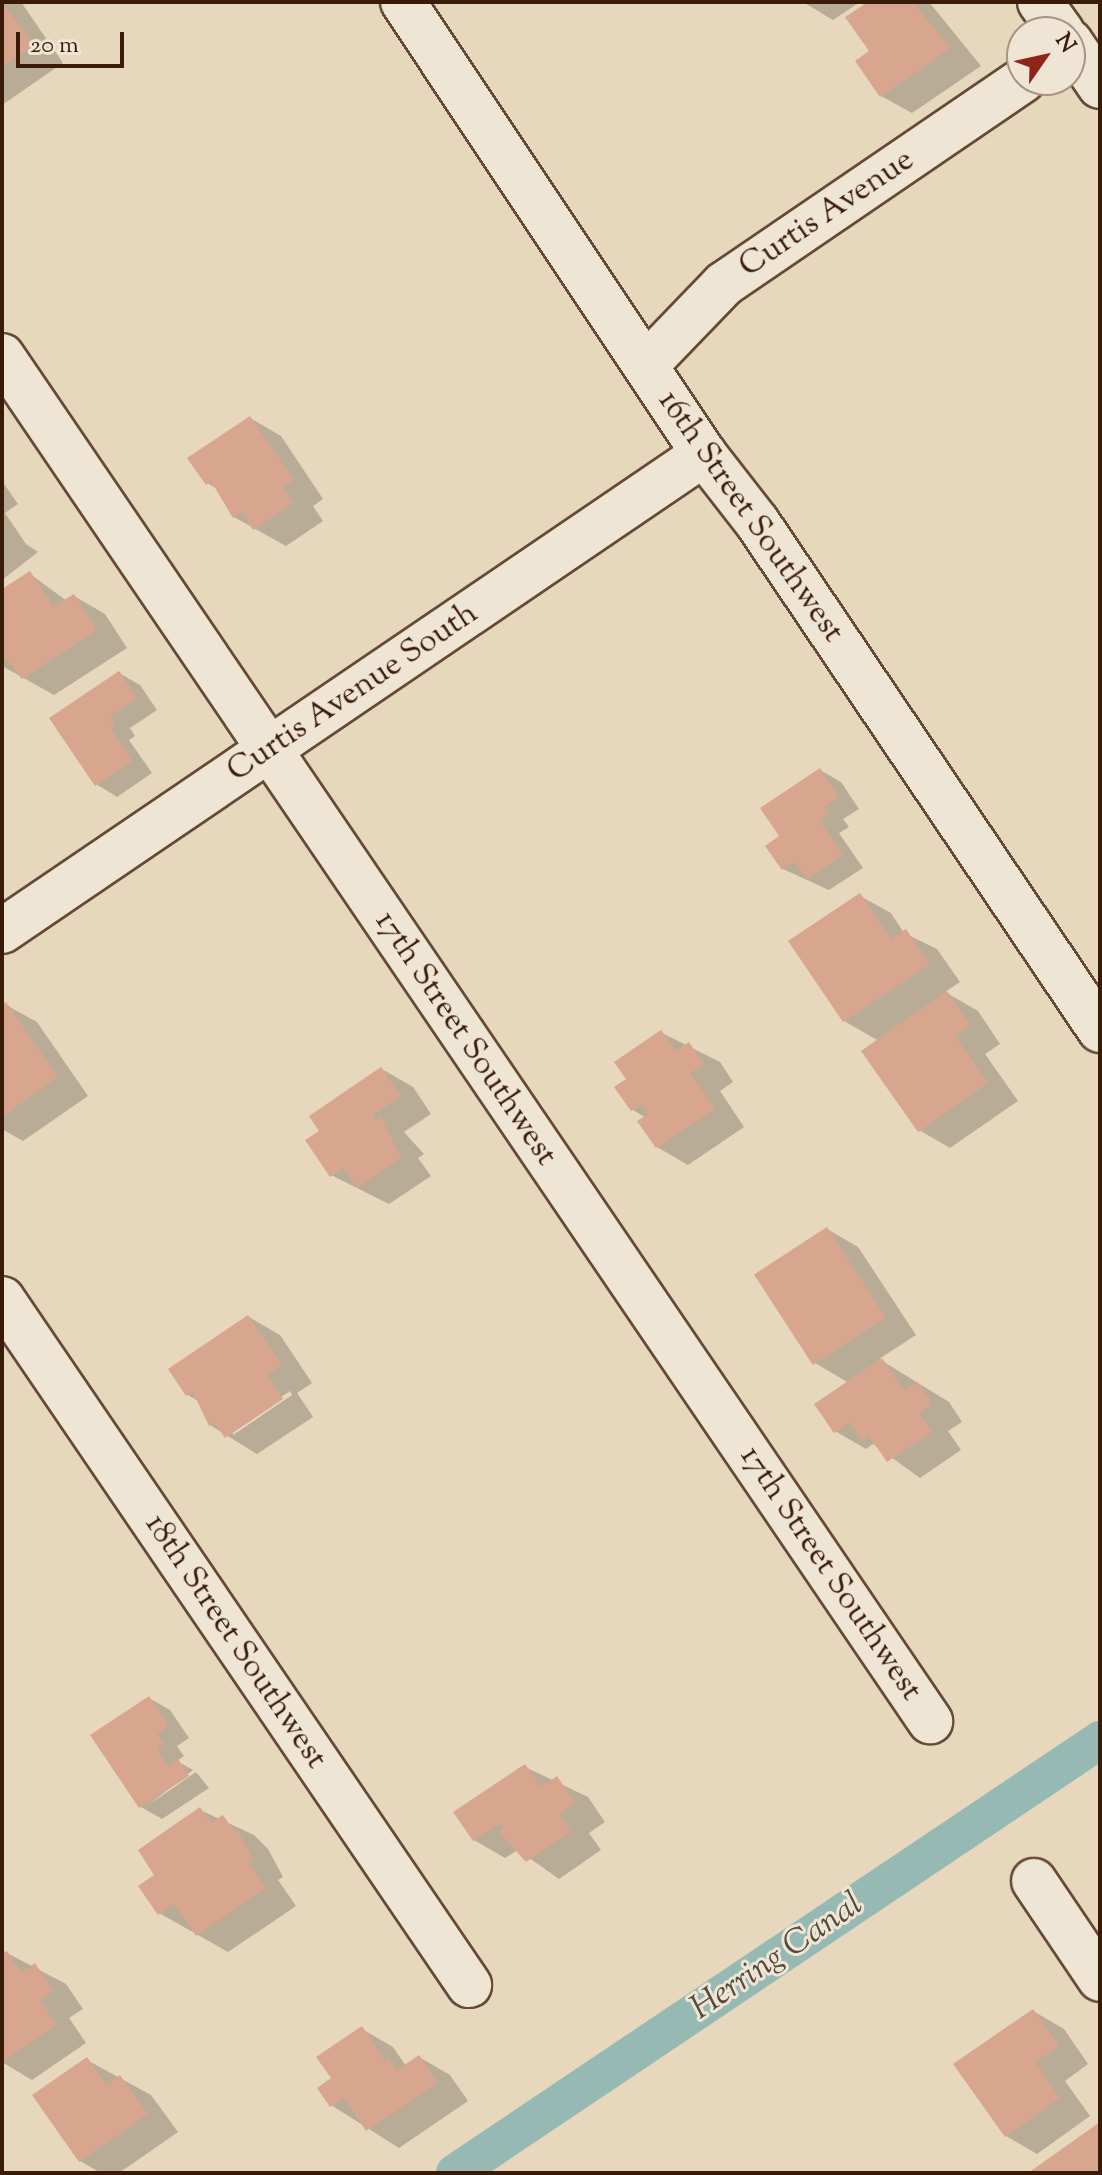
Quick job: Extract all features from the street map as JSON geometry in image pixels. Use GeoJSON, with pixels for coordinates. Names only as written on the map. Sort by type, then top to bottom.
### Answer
{"type":"FeatureCollection","features":[{"type":"Feature","properties":{"kind":"street","name":"16th Street Southwest"},"geometry":{"type":"LineString","coordinates":[[403,2],[704,454],[757,522],[1100,1030]]}},
{"type":"Feature","properties":{"kind":"street"},"geometry":{"type":"LineString","coordinates":[[1086,60],[1100,86]]}},
{"type":"Feature","properties":{"kind":"street","name":"Curtis Avenue"},"geometry":{"type":"LineString","coordinates":[[646,365],[724,284],[1006,92]]}},
{"type":"Feature","properties":{"kind":"street","name":"17th Street Southwest"},"geometry":{"type":"LineString","coordinates":[[2,356],[930,1721]]}},
{"type":"Feature","properties":{"kind":"street","name":"Curtis Avenue South"},"geometry":{"type":"LineString","coordinates":[[2,931],[704,454]]}},
{"type":"Feature","properties":{"kind":"street","name":"18th Street Southwest"},"geometry":{"type":"LineString","coordinates":[[2,1299],[469,1985]]}},
{"type":"Feature","properties":{"kind":"street"},"geometry":{"type":"LineString","coordinates":[[1034,1881],[1100,1979]]}},
{"type":"Feature","properties":{"kind":"building"},"geometry":{"type":"Polygon","coordinates":[[[2,2],[34,45],[2,67],[2,2]]]}},
{"type":"Feature","properties":{"kind":"building"},"geometry":{"type":"Polygon","coordinates":[[[868,2],[912,2],[951,48],[880,97],[855,61],[869,51],[845,17],[868,2]]]}},
{"type":"Feature","properties":{"kind":"building"},"geometry":{"type":"Polygon","coordinates":[[[250,416],[294,480],[283,487],[293,503],[253,530],[242,512],[233,518],[211,481],[206,485],[187,458],[250,416]]]}},
{"type":"Feature","properties":{"kind":"building"},"geometry":{"type":"Polygon","coordinates":[[[30,571],[53,607],[74,594],[97,630],[22,679],[2,654],[2,589],[30,571]]]}},
{"type":"Feature","properties":{"kind":"building"},"geometry":{"type":"Polygon","coordinates":[[[119,671],[137,698],[110,716],[115,724],[110,727],[132,761],[95,786],[49,718],[119,671]]]}},
{"type":"Feature","properties":{"kind":"building"},"geometry":{"type":"Polygon","coordinates":[[[820,768],[839,797],[824,807],[829,814],[819,820],[843,855],[807,879],[795,862],[782,870],[765,846],[779,836],[760,808],[820,768]]]}},
{"type":"Feature","properties":{"kind":"building"},"geometry":{"type":"Polygon","coordinates":[[[860,893],[891,939],[906,929],[930,964],[843,1022],[788,941],[860,893]]]}},
{"type":"Feature","properties":{"kind":"building"},"geometry":{"type":"Polygon","coordinates":[[[947,991],[970,1025],[955,1036],[988,1083],[918,1132],[861,1051],[947,991]]]}},
{"type":"Feature","properties":{"kind":"building"},"geometry":{"type":"Polygon","coordinates":[[[6,1002],[58,1077],[2,1117],[2,1005],[6,1002]]]}},
{"type":"Feature","properties":{"kind":"building"},"geometry":{"type":"Polygon","coordinates":[[[661,1030],[676,1051],[689,1042],[704,1064],[690,1073],[715,1109],[656,1148],[637,1121],[648,1114],[642,1104],[631,1111],[614,1087],[626,1079],[614,1062],[661,1030]]]}},
{"type":"Feature","properties":{"kind":"building"},"geometry":{"type":"Polygon","coordinates":[[[381,1067],[401,1096],[372,1115],[375,1120],[381,1116],[401,1158],[357,1188],[343,1168],[330,1177],[305,1140],[319,1131],[309,1116],[381,1067]]]}},
{"type":"Feature","properties":{"kind":"building"},"geometry":{"type":"Polygon","coordinates":[[[827,1227],[886,1318],[813,1365],[754,1274],[827,1227]]]}},
{"type":"Feature","properties":{"kind":"building"},"geometry":{"type":"Polygon","coordinates":[[[248,1315],[282,1365],[267,1375],[283,1399],[225,1438],[214,1422],[209,1426],[193,1392],[186,1396],[168,1369],[248,1315]]]}},
{"type":"Feature","properties":{"kind":"building"},"geometry":{"type":"Polygon","coordinates":[[[882,1358],[904,1391],[918,1382],[932,1404],[919,1413],[932,1432],[887,1462],[869,1436],[862,1441],[850,1422],[834,1433],[814,1404],[882,1358]]]}},
{"type":"Feature","properties":{"kind":"building"},"geometry":{"type":"Polygon","coordinates":[[[149,1696],[169,1726],[157,1734],[164,1744],[157,1749],[168,1766],[178,1759],[189,1776],[139,1808],[90,1735],[149,1696]]]}},
{"type":"Feature","properties":{"kind":"building"},"geometry":{"type":"Polygon","coordinates":[[[525,1764],[541,1787],[557,1776],[575,1803],[559,1814],[571,1832],[526,1862],[499,1832],[504,1828],[501,1823],[473,1841],[453,1812],[525,1764]]]}},
{"type":"Feature","properties":{"kind":"building"},"geometry":{"type":"Polygon","coordinates":[[[200,1807],[211,1823],[223,1815],[234,1831],[237,1829],[253,1859],[249,1862],[266,1888],[196,1936],[174,1904],[158,1915],[138,1886],[154,1875],[138,1850],[200,1807]]]}},
{"type":"Feature","properties":{"kind":"building"},"geometry":{"type":"Polygon","coordinates":[[[7,1951],[21,1973],[35,1963],[53,1991],[40,2000],[57,2025],[2,2062],[2,1954],[7,1951]]]}},
{"type":"Feature","properties":{"kind":"building"},"geometry":{"type":"Polygon","coordinates":[[[1033,2009],[1059,2046],[1035,2062],[1060,2098],[1005,2137],[953,2064],[1033,2009]]]}},
{"type":"Feature","properties":{"kind":"building"},"geometry":{"type":"Polygon","coordinates":[[[362,2026],[385,2061],[389,2058],[397,2070],[419,2055],[438,2083],[366,2131],[344,2097],[330,2107],[317,2088],[331,2078],[316,2057],[362,2026]]]}},
{"type":"Feature","properties":{"kind":"building"},"geometry":{"type":"Polygon","coordinates":[[[87,2057],[106,2085],[120,2075],[148,2114],[79,2162],[32,2095],[87,2057]]]}},
{"type":"Feature","properties":{"kind":"building"},"geometry":{"type":"Polygon","coordinates":[[[1100,2122],[1100,2173],[1028,2173],[1100,2122]]]}},
{"type":"Feature","properties":{"kind":"waterway","name":"Herring Canal"},"geometry":{"type":"LineString","coordinates":[[455,2173],[1100,1740]]}}]}
